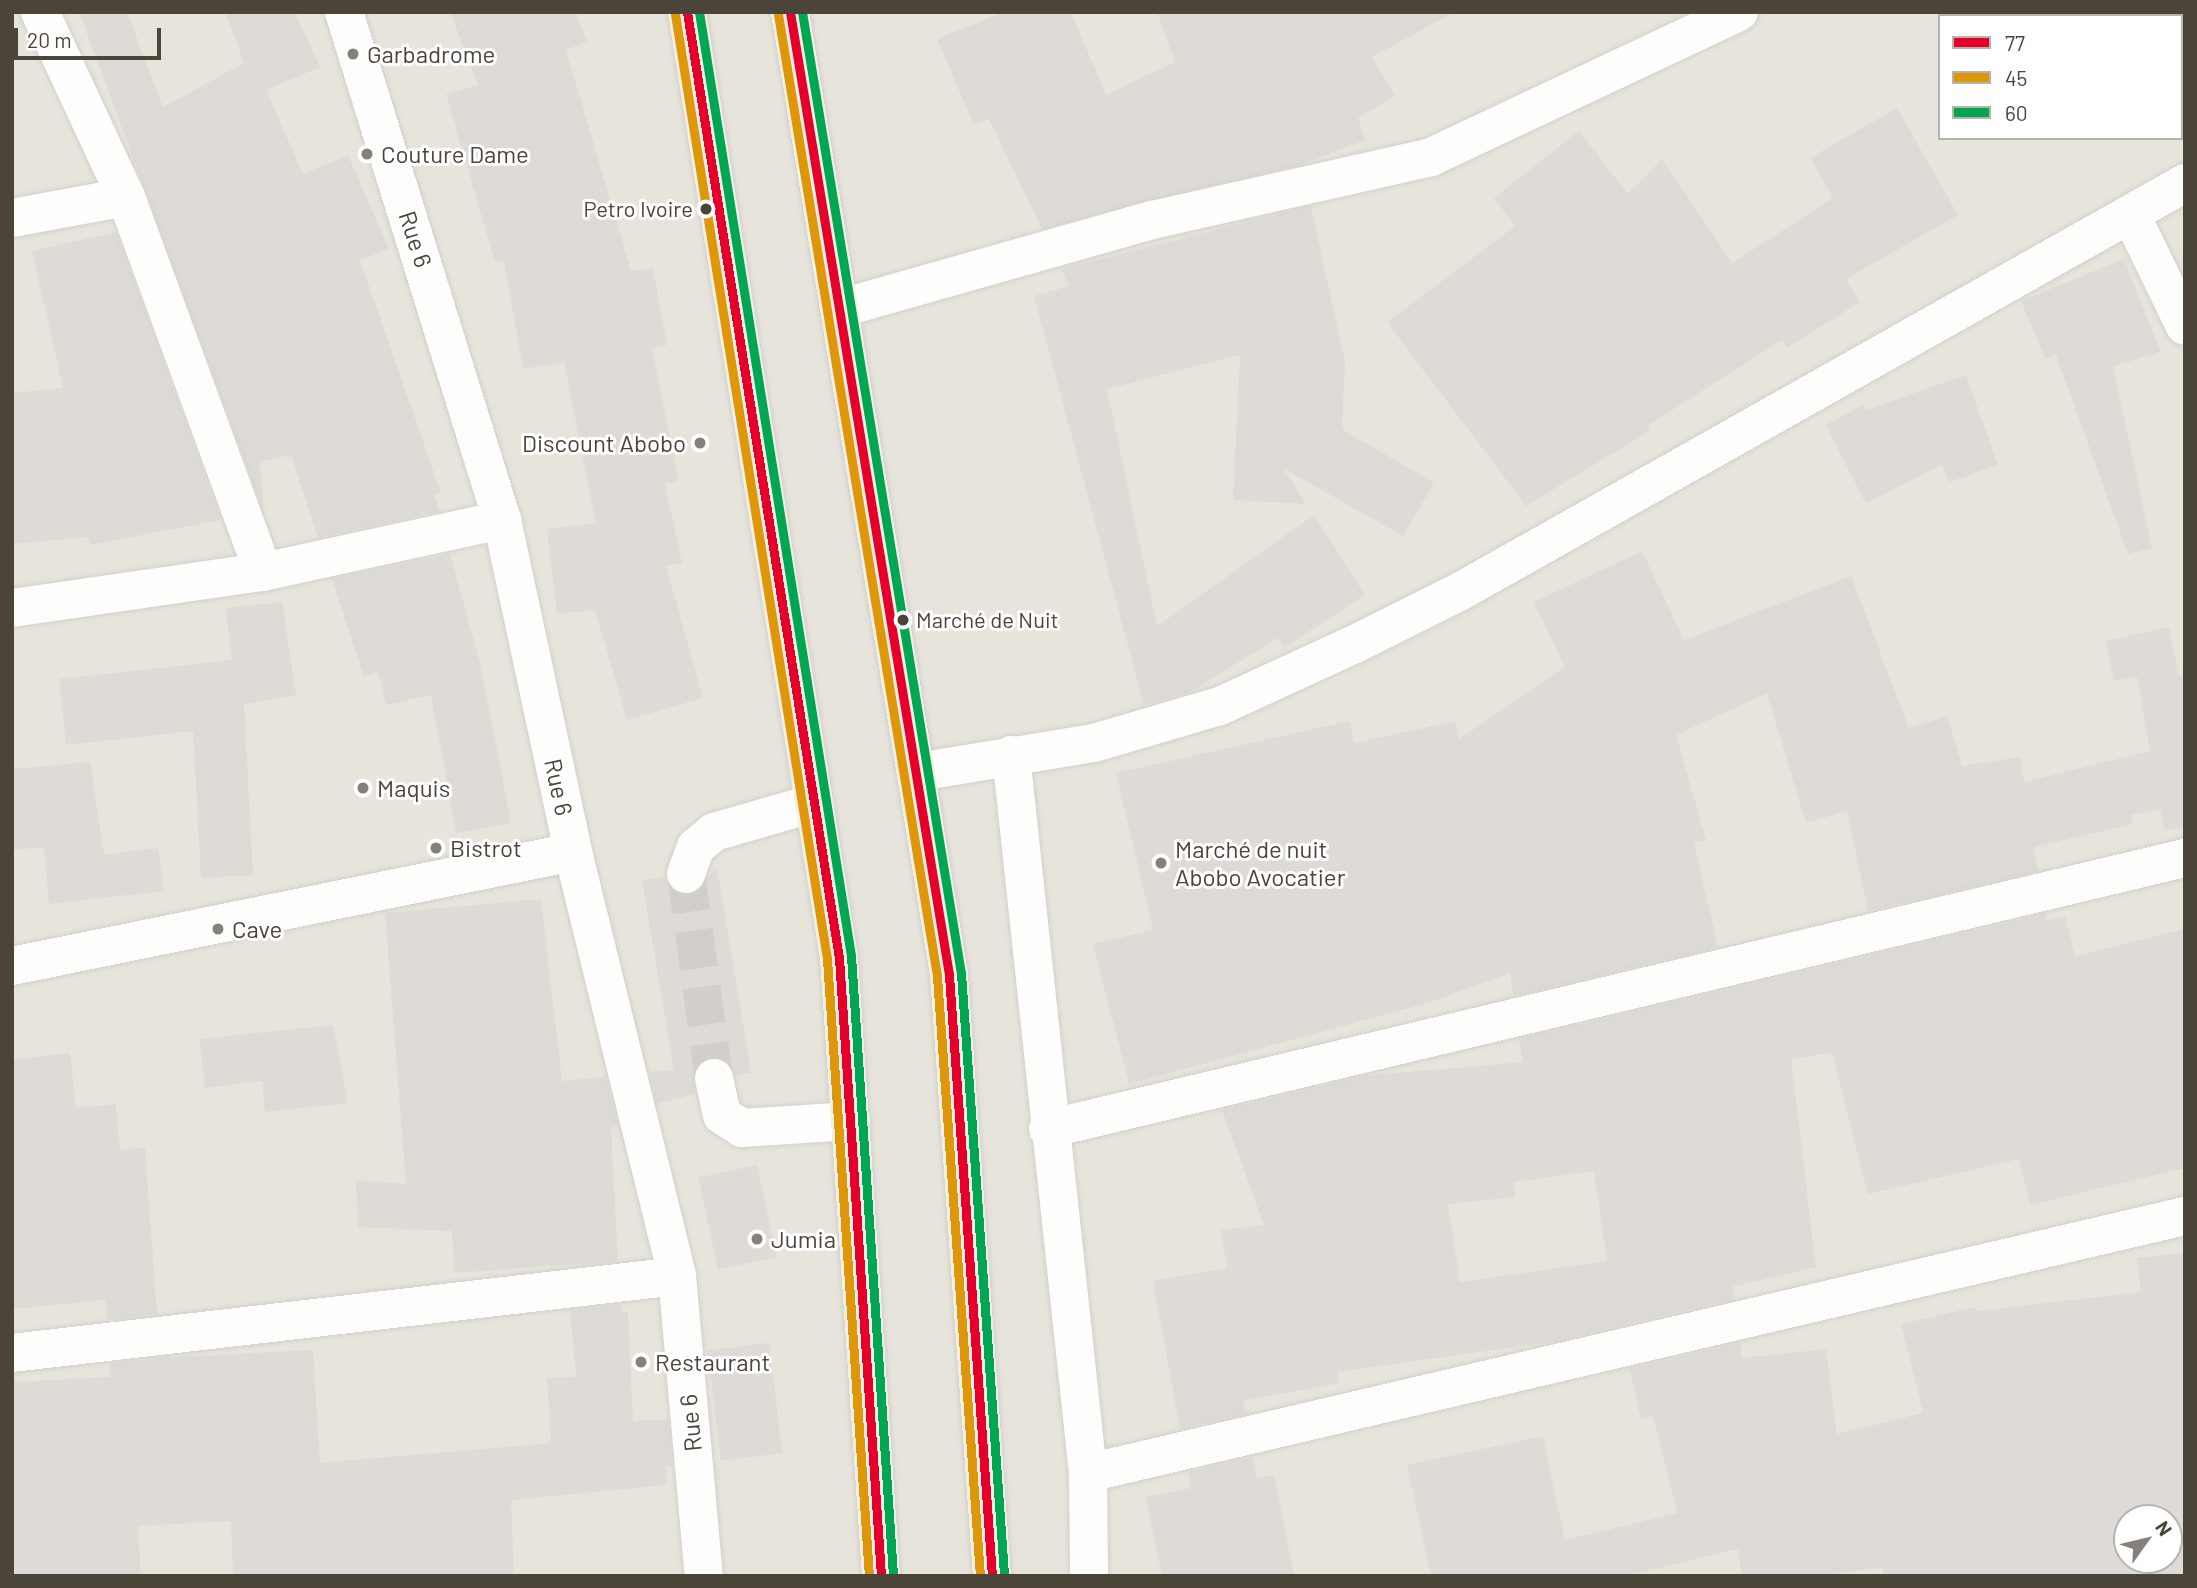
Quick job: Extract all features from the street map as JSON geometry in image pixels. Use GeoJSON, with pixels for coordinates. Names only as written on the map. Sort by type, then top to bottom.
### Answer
{"type":"FeatureCollection","features":[{"type":"Feature","properties":{"kind":"main road"},"geometry":{"type":"LineString","coordinates":[[687,12],[811,804],[839,958],[881,1576]]}},
{"type":"Feature","properties":{"kind":"main road"},"geometry":{"type":"LineString","coordinates":[[790,12],[918,772],[948,975],[992,1576]]}},
{"type":"Feature","properties":{"kind":"street"},"geometry":{"type":"LineString","coordinates":[[40,12],[126,197],[262,572]]}},
{"type":"Feature","properties":{"kind":"street","name":"Rue 6"},"geometry":{"type":"LineString","coordinates":[[344,12],[502,520],[573,852],[677,1276],[704,1576]]}},
{"type":"Feature","properties":{"kind":"street"},"geometry":{"type":"LineString","coordinates":[[841,308],[1152,220],[1431,156],[1739,12]]}},
{"type":"Feature","properties":{"kind":"street"},"geometry":{"type":"LineString","coordinates":[[918,772],[1094,743],[1220,706],[1355,644],[1461,591],[2185,183]]}},
{"type":"Feature","properties":{"kind":"street"},"geometry":{"type":"LineString","coordinates":[[12,218],[126,197]]}},
{"type":"Feature","properties":{"kind":"street"},"geometry":{"type":"LineString","coordinates":[[2131,215],[2185,326]]}},
{"type":"Feature","properties":{"kind":"street"},"geometry":{"type":"LineString","coordinates":[[12,607],[262,572],[502,520]]}},
{"type":"Feature","properties":{"kind":"street"},"geometry":{"type":"LineString","coordinates":[[1011,755],[1048,1129],[1088,1473],[1089,1576]]}},
{"type":"Feature","properties":{"kind":"street"},"geometry":{"type":"LineString","coordinates":[[686,874],[696,847],[714,832],[811,804]]}},
{"type":"Feature","properties":{"kind":"street"},"geometry":{"type":"LineString","coordinates":[[12,966],[573,852]]}},
{"type":"Feature","properties":{"kind":"street"},"geometry":{"type":"LineString","coordinates":[[1048,1129],[2185,858]]}},
{"type":"Feature","properties":{"kind":"street"},"geometry":{"type":"LineString","coordinates":[[714,1078],[722,1115],[742,1128],[851,1121]]}},
{"type":"Feature","properties":{"kind":"street"},"geometry":{"type":"LineString","coordinates":[[1088,1473],[2185,1216]]}},
{"type":"Feature","properties":{"kind":"street"},"geometry":{"type":"LineString","coordinates":[[12,1353],[677,1276]]}},
{"type":"Feature","properties":{"kind":"shaded area"},"geometry":{"type":"Polygon","coordinates":[[[12,12],[2185,12],[2185,1576],[12,1576],[12,12]]]}},
{"type":"Feature","properties":{"kind":"building"},"geometry":{"type":"Polygon","coordinates":[[[79,12],[127,12],[163,107],[244,63],[225,12],[295,12],[320,67],[266,90],[303,174],[348,155],[389,249],[360,260],[441,493],[434,495],[439,511],[318,538],[291,455],[260,462],[264,512],[79,12]]]}},
{"type":"Feature","properties":{"kind":"building"},"geometry":{"type":"Polygon","coordinates":[[[450,12],[576,12],[587,42],[566,50],[631,271],[653,268],[667,345],[652,348],[678,481],[665,484],[682,563],[666,566],[703,698],[627,720],[595,610],[557,614],[547,529],[596,523],[564,362],[523,369],[504,260],[495,262],[446,94],[478,85],[450,12]]]}},
{"type":"Feature","properties":{"kind":"building"},"geometry":{"type":"Polygon","coordinates":[[[1003,12],[1071,12],[1106,95],[1175,62],[1157,12],[1455,12],[1372,57],[1395,96],[1358,118],[1366,140],[1302,164],[1042,229],[989,119],[974,125],[937,39],[1003,12]]]}},
{"type":"Feature","properties":{"kind":"building"},"geometry":{"type":"Polygon","coordinates":[[[1897,108],[1958,215],[1846,279],[1860,302],[1787,348],[1782,340],[1647,426],[1650,431],[1526,506],[1387,322],[1515,226],[1494,198],[1579,131],[1628,194],[1662,159],[1732,263],[1833,198],[1810,158],[1897,108]]]}},
{"type":"Feature","properties":{"kind":"building"},"geometry":{"type":"Polygon","coordinates":[[[1311,206],[1345,362],[1342,429],[1434,483],[1403,536],[1283,468],[1306,504],[1233,500],[1240,355],[1107,389],[1157,626],[1314,515],[1365,595],[1284,648],[1278,638],[1190,692],[1144,705],[1034,296],[1069,286],[1061,269],[1311,206]]]}},
{"type":"Feature","properties":{"kind":"building"},"geometry":{"type":"Polygon","coordinates":[[[116,232],[221,520],[90,545],[88,537],[12,544],[12,393],[63,388],[32,251],[116,232]]]}},
{"type":"Feature","properties":{"kind":"building"},"geometry":{"type":"Polygon","coordinates":[[[2124,259],[2161,352],[2113,366],[2152,548],[2128,554],[2056,355],[2045,359],[2021,301],[2124,259]]]}},
{"type":"Feature","properties":{"kind":"building"},"geometry":{"type":"Polygon","coordinates":[[[1966,375],[1998,465],[1949,482],[1942,464],[1866,504],[1826,425],[1863,405],[1866,410],[1966,375]]]}},
{"type":"Feature","properties":{"kind":"building"},"geometry":{"type":"Polygon","coordinates":[[[1642,551],[1684,640],[1851,576],[1909,728],[1947,716],[1962,766],[2020,757],[2024,782],[2150,751],[2137,677],[2114,681],[2106,641],[2169,627],[2179,677],[2185,676],[2185,828],[2164,830],[2160,809],[2131,815],[2133,824],[2034,847],[2038,871],[1868,911],[1847,811],[1806,823],[1767,693],[1676,735],[1706,840],[1694,843],[1718,947],[1513,996],[1510,973],[1431,1002],[1129,1084],[1093,944],[1153,930],[1116,773],[1349,721],[1355,743],[1455,721],[1459,739],[1565,667],[1534,602],[1642,551]]]}},
{"type":"Feature","properties":{"kind":"building"},"geometry":{"type":"Polygon","coordinates":[[[450,554],[481,667],[511,823],[456,833],[431,695],[386,705],[378,672],[364,677],[332,579],[450,554]]]}},
{"type":"Feature","properties":{"kind":"building"},"geometry":{"type":"Polygon","coordinates":[[[282,602],[296,695],[244,704],[253,875],[201,878],[193,731],[66,745],[59,679],[232,660],[226,608],[282,602]]]}},
{"type":"Feature","properties":{"kind":"building"},"geometry":{"type":"Polygon","coordinates":[[[90,762],[104,855],[158,848],[164,891],[49,904],[44,847],[12,850],[12,769],[90,762]]]}},
{"type":"Feature","properties":{"kind":"building"},"geometry":{"type":"Polygon","coordinates":[[[717,868],[751,1073],[736,1075],[730,1063],[709,1057],[693,1071],[695,1094],[657,1104],[650,1072],[674,1070],[642,880],[664,877],[670,888],[689,896],[717,868]]]}},
{"type":"Feature","properties":{"kind":"building"},"geometry":{"type":"Polygon","coordinates":[[[541,899],[562,1081],[606,1077],[618,1127],[611,1127],[618,1261],[454,1273],[452,1231],[358,1227],[356,1180],[406,1184],[385,913],[541,899]]]}},
{"type":"Feature","properties":{"kind":"building"},"geometry":{"type":"Polygon","coordinates":[[[2045,914],[2046,921],[2065,916],[2075,956],[2185,929],[2185,1168],[2030,1205],[2019,1159],[1868,1194],[1832,1052],[1791,1060],[1816,1267],[1732,1287],[1734,1299],[1551,1342],[1337,1372],[1339,1383],[1243,1401],[1245,1414],[1180,1429],[1153,1281],[1227,1268],[1221,1230],[1264,1225],[1222,1110],[1363,1076],[1523,1062],[1519,1039],[2045,914]],[[1594,1171],[1514,1182],[1515,1197],[1448,1204],[1460,1282],[1607,1261],[1594,1171]]]}},
{"type":"Feature","properties":{"kind":"building"},"geometry":{"type":"Polygon","coordinates":[[[333,1025],[348,1103],[265,1112],[262,1081],[205,1088],[199,1039],[333,1025]]]}},
{"type":"Feature","properties":{"kind":"building"},"geometry":{"type":"Polygon","coordinates":[[[70,1053],[76,1108],[116,1104],[120,1150],[145,1147],[157,1314],[107,1320],[105,1300],[12,1309],[12,1060],[70,1053]]]}},
{"type":"Feature","properties":{"kind":"building"},"geometry":{"type":"Polygon","coordinates":[[[757,1165],[777,1257],[718,1269],[698,1177],[757,1165]]]}},
{"type":"Feature","properties":{"kind":"building"},"geometry":{"type":"Polygon","coordinates":[[[2185,1253],[2185,1576],[1884,1576],[1882,1567],[1824,1576],[1742,1576],[1738,1549],[1625,1576],[1431,1576],[1407,1465],[1543,1436],[1565,1540],[1677,1513],[1653,1416],[1641,1419],[1629,1369],[1740,1343],[1742,1358],[1826,1349],[1837,1434],[1923,1413],[1901,1324],[1975,1307],[1977,1311],[2141,1292],[2137,1258],[2185,1253]]]}},
{"type":"Feature","properties":{"kind":"building"},"geometry":{"type":"Polygon","coordinates":[[[621,1305],[621,1312],[628,1312],[633,1421],[668,1419],[672,1466],[666,1466],[667,1485],[511,1500],[514,1576],[233,1576],[231,1521],[138,1526],[141,1576],[12,1576],[12,1382],[110,1377],[109,1364],[161,1358],[313,1350],[320,1463],[551,1443],[547,1378],[576,1377],[570,1310],[621,1305]]]}},
{"type":"Feature","properties":{"kind":"building"},"geometry":{"type":"Polygon","coordinates":[[[769,1343],[783,1453],[721,1461],[707,1351],[769,1343]]]}},
{"type":"Feature","properties":{"kind":"building"},"geometry":{"type":"Polygon","coordinates":[[[1253,1457],[1257,1478],[1274,1475],[1294,1576],[1162,1576],[1146,1497],[1191,1488],[1188,1472],[1253,1457]]]}},
{"type":"Feature","properties":{"kind":"tunnel"},"geometry":{"type":"LineString","coordinates":[[686,874],[714,1078]]}},
{"type":"Feature","properties":{"kind":"transit line","name":"77"},"geometry":{"type":"LineString","coordinates":[[687,12],[839,958],[881,1576]]}},
{"type":"Feature","properties":{"kind":"transit line","name":"60"},"geometry":{"type":"LineString","coordinates":[[699,12],[851,956],[893,1575]]}},
{"type":"Feature","properties":{"kind":"transit line","name":"77"},"geometry":{"type":"LineString","coordinates":[[790,12],[949,975],[992,1576]]}},
{"type":"Feature","properties":{"kind":"transit line","name":"60"},"geometry":{"type":"LineString","coordinates":[[802,12],[961,973],[1004,1575]]}},
{"type":"Feature","properties":{"kind":"transit line","name":"45"},"geometry":{"type":"LineString","coordinates":[[675,14],[827,959],[869,1576]]}},
{"type":"Feature","properties":{"kind":"transit line","name":"45"},"geometry":{"type":"LineString","coordinates":[[778,14],[937,976],[980,1576]]}},
{"type":"Feature","properties":{"kind":"place","name":"Garbadrome"},"geometry":{"type":"Point","coordinates":[353,54]}},
{"type":"Feature","properties":{"kind":"place","name":"Couture Dame"},"geometry":{"type":"Point","coordinates":[367,154]}},
{"type":"Feature","properties":{"kind":"place","name":"Petro Ivoire"},"geometry":{"type":"Point","coordinates":[706,209]}},
{"type":"Feature","properties":{"kind":"place","name":"Discount Abobo"},"geometry":{"type":"Point","coordinates":[700,443]}},
{"type":"Feature","properties":{"kind":"place","name":"Marché de Nuit"},"geometry":{"type":"Point","coordinates":[903,620]}},
{"type":"Feature","properties":{"kind":"place","name":"Maquis"},"geometry":{"type":"Point","coordinates":[363,788]}},
{"type":"Feature","properties":{"kind":"place","name":"Bistrot"},"geometry":{"type":"Point","coordinates":[436,848]}},
{"type":"Feature","properties":{"kind":"place","name":"Marché de nuit Abobo Avocatier"},"geometry":{"type":"Point","coordinates":[1161,863]}},
{"type":"Feature","properties":{"kind":"place","name":"Cave"},"geometry":{"type":"Point","coordinates":[218,929]}},
{"type":"Feature","properties":{"kind":"place","name":"Jumia"},"geometry":{"type":"Point","coordinates":[757,1239]}},
{"type":"Feature","properties":{"kind":"place","name":"Restaurant"},"geometry":{"type":"Point","coordinates":[641,1362]}}]}
